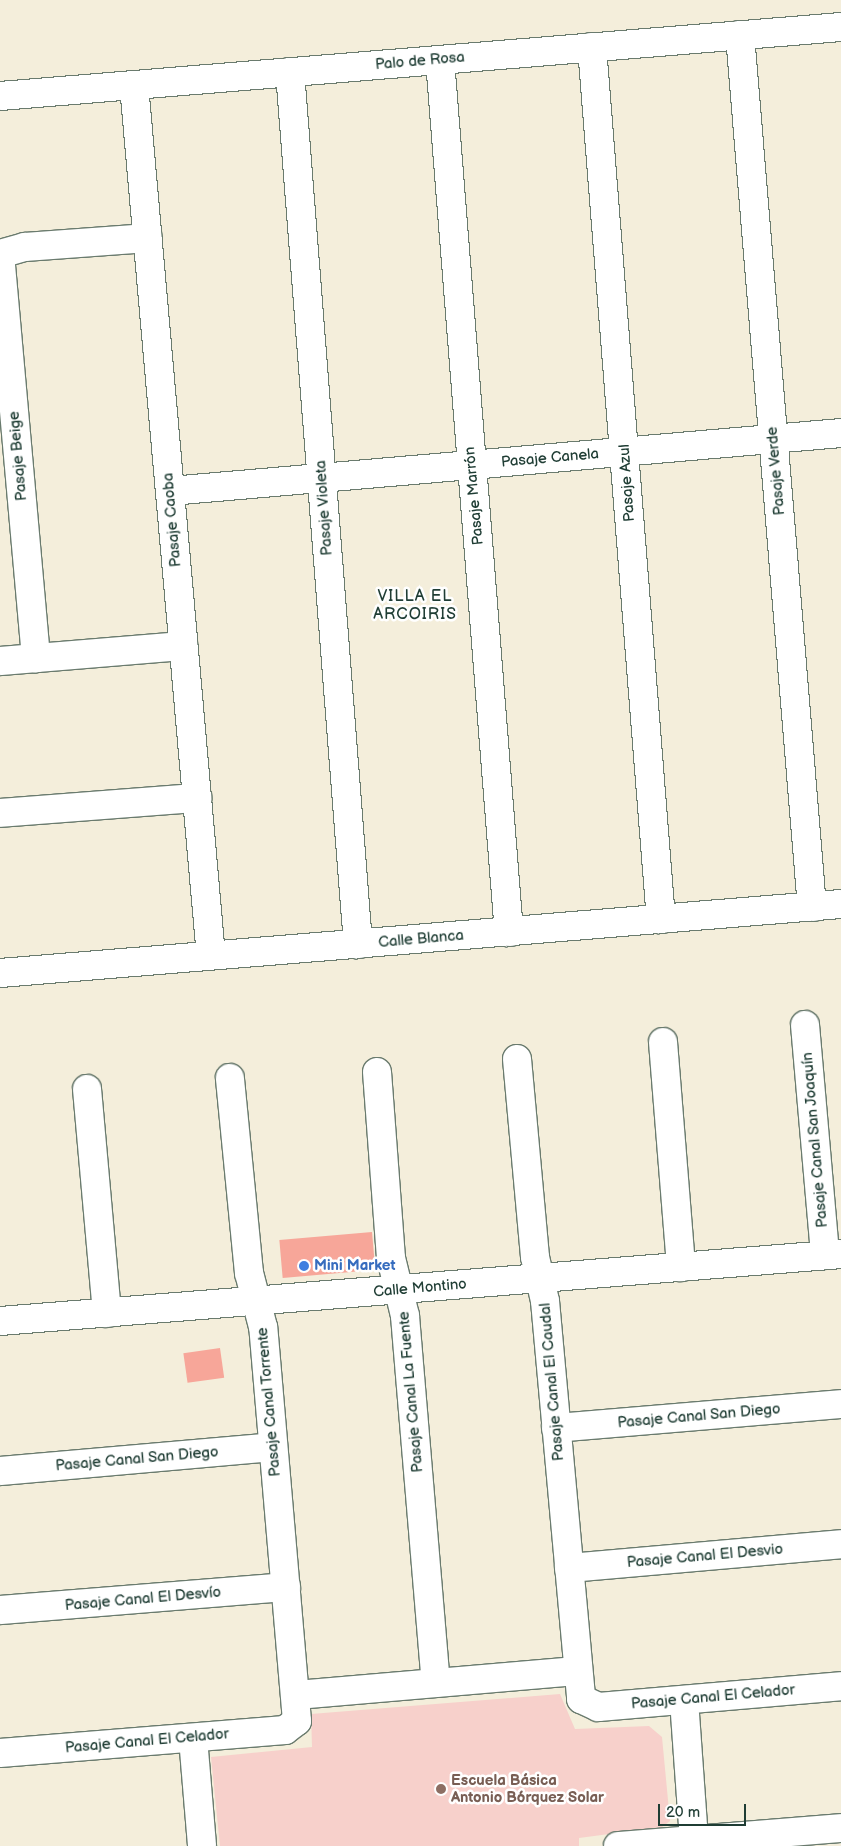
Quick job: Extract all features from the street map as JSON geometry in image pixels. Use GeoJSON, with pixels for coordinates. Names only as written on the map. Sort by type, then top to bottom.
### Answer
{"type":"FeatureCollection","features":[{"type":"Feature","properties":{"kind":"street","name":"Palo de Rosa"},"geometry":{"type":"LineString","coordinates":[[0,96],[841,26]]}},
{"type":"Feature","properties":{"kind":"street","name":"Pasaje Verde"},"geometry":{"type":"LineString","coordinates":[[740,35],[812,907]]}},
{"type":"Feature","properties":{"kind":"street","name":"Pasaje Azul"},"geometry":{"type":"LineString","coordinates":[[592,47],[661,919]]}},
{"type":"Feature","properties":{"kind":"street","name":"Pasaje Marrón"},"geometry":{"type":"LineString","coordinates":[[440,60],[508,932]]}},
{"type":"Feature","properties":{"kind":"street","name":"Pasaje Violeta"},"geometry":{"type":"LineString","coordinates":[[290,72],[358,944]]}},
{"type":"Feature","properties":{"kind":"street","name":"Pasaje Caoba"},"geometry":{"type":"LineString","coordinates":[[134,85],[210,956]]}},
{"type":"Feature","properties":{"kind":"street"},"geometry":{"type":"LineString","coordinates":[[0,254],[25,247],[148,238]]}},
{"type":"Feature","properties":{"kind":"street","name":"Pasaje Beige"},"geometry":{"type":"LineString","coordinates":[[0,254],[36,658]]}},
{"type":"Feature","properties":{"kind":"street","name":"Pasaje Canela"},"geometry":{"type":"LineString","coordinates":[[170,491],[841,433]]}},
{"type":"Feature","properties":{"kind":"street"},"geometry":{"type":"LineString","coordinates":[[0,661],[183,646]]}},
{"type":"Feature","properties":{"kind":"street"},"geometry":{"type":"LineString","coordinates":[[0,813],[197,798]]}},
{"type":"Feature","properties":{"kind":"street","name":"Calle Blanca"},"geometry":{"type":"LineString","coordinates":[[0,973],[841,904]]}},
{"type":"Feature","properties":{"kind":"street","name":"Pasaje Canal San Joaquín"},"geometry":{"type":"LineString","coordinates":[[805,1025],[833,1255]]}},
{"type":"Feature","properties":{"kind":"street"},"geometry":{"type":"LineString","coordinates":[[663,1042],[681,1267]]}},
{"type":"Feature","properties":{"kind":"street","name":"Pasaje Canal El Caudal"},"geometry":{"type":"LineString","coordinates":[[517,1059],[556,1428],[577,1671],[585,1704]]}},
{"type":"Feature","properties":{"kind":"street","name":"Pasaje Canal La Fuente"},"geometry":{"type":"LineString","coordinates":[[377,1072],[390,1258],[405,1316],[436,1683]]}},
{"type":"Feature","properties":{"kind":"street","name":"Pasaje Canal Torrente"},"geometry":{"type":"LineString","coordinates":[[230,1078],[249,1273],[256,1301],[273,1447],[296,1695],[294,1726]]}},
{"type":"Feature","properties":{"kind":"street"},"geometry":{"type":"LineString","coordinates":[[87,1089],[106,1313]]}},
{"type":"Feature","properties":{"kind":"street","name":"Calle Montino"},"geometry":{"type":"LineString","coordinates":[[0,1321],[833,1255]]}},
{"type":"Feature","properties":{"kind":"street","name":"Pasaje Canal San Diego"},"geometry":{"type":"LineString","coordinates":[[556,1428],[841,1404]]}},
{"type":"Feature","properties":{"kind":"street","name":"Pasaje Canal San Diego"},"geometry":{"type":"LineString","coordinates":[[0,1471],[273,1447]]}},
{"type":"Feature","properties":{"kind":"street","name":"Pasaje Canal El Desvio"},"geometry":{"type":"LineString","coordinates":[[568,1568],[841,1544]]}},
{"type":"Feature","properties":{"kind":"street","name":"Pasaje Canal El Desvío"},"geometry":{"type":"LineString","coordinates":[[0,1610],[286,1587]]}},
{"type":"Feature","properties":{"kind":"street"},"geometry":{"type":"LineString","coordinates":[[296,1695],[577,1671]]}},
{"type":"Feature","properties":{"kind":"street","name":"Pasaje Canal El Celador"},"geometry":{"type":"LineString","coordinates":[[585,1704],[592,1707],[841,1686]]}},
{"type":"Feature","properties":{"kind":"street"},"geometry":{"type":"LineString","coordinates":[[684,1700],[694,1840]]}},
{"type":"Feature","properties":{"kind":"street","name":"Pasaje Canal El Celador"},"geometry":{"type":"LineString","coordinates":[[0,1753],[193,1738],[294,1726]]}},
{"type":"Feature","properties":{"kind":"street"},"geometry":{"type":"LineString","coordinates":[[193,1738],[202,1846]]}},
{"type":"Feature","properties":{"kind":"street"},"geometry":{"type":"LineString","coordinates":[[618,1846],[694,1840],[741,1841],[841,1828]]}},
{"type":"Feature","properties":{"kind":"shaded area","name":"Escuela Básica Antonio Bórquez Solar"},"geometry":{"type":"Polygon","coordinates":[[[560,1694],[575,1729],[649,1726],[662,1737],[670,1821],[662,1827],[579,1838],[579,1846],[220,1846],[211,1757],[312,1747],[311,1714],[560,1694]]]}},
{"type":"Feature","properties":{"kind":"building"},"geometry":{"type":"Polygon","coordinates":[[[372,1232],[375,1270],[283,1278],[279,1240],[372,1232]]]}},
{"type":"Feature","properties":{"kind":"building"},"geometry":{"type":"Polygon","coordinates":[[[220,1348],[224,1378],[188,1383],[183,1353],[220,1348]]]}},
{"type":"Feature","properties":{"kind":"place","name":"Mini Market"},"geometry":{"type":"Point","coordinates":[304,1266]}},
{"type":"Feature","properties":{"kind":"place","name":"Escuela Básica Antonio Bórquez Solar"},"geometry":{"type":"Point","coordinates":[441,1789]}},
{"type":"Feature","properties":{"kind":"district","name":"VILLA EL ARCOIRIS"},"geometry":{"type":"Point","coordinates":[415,606]}}]}
